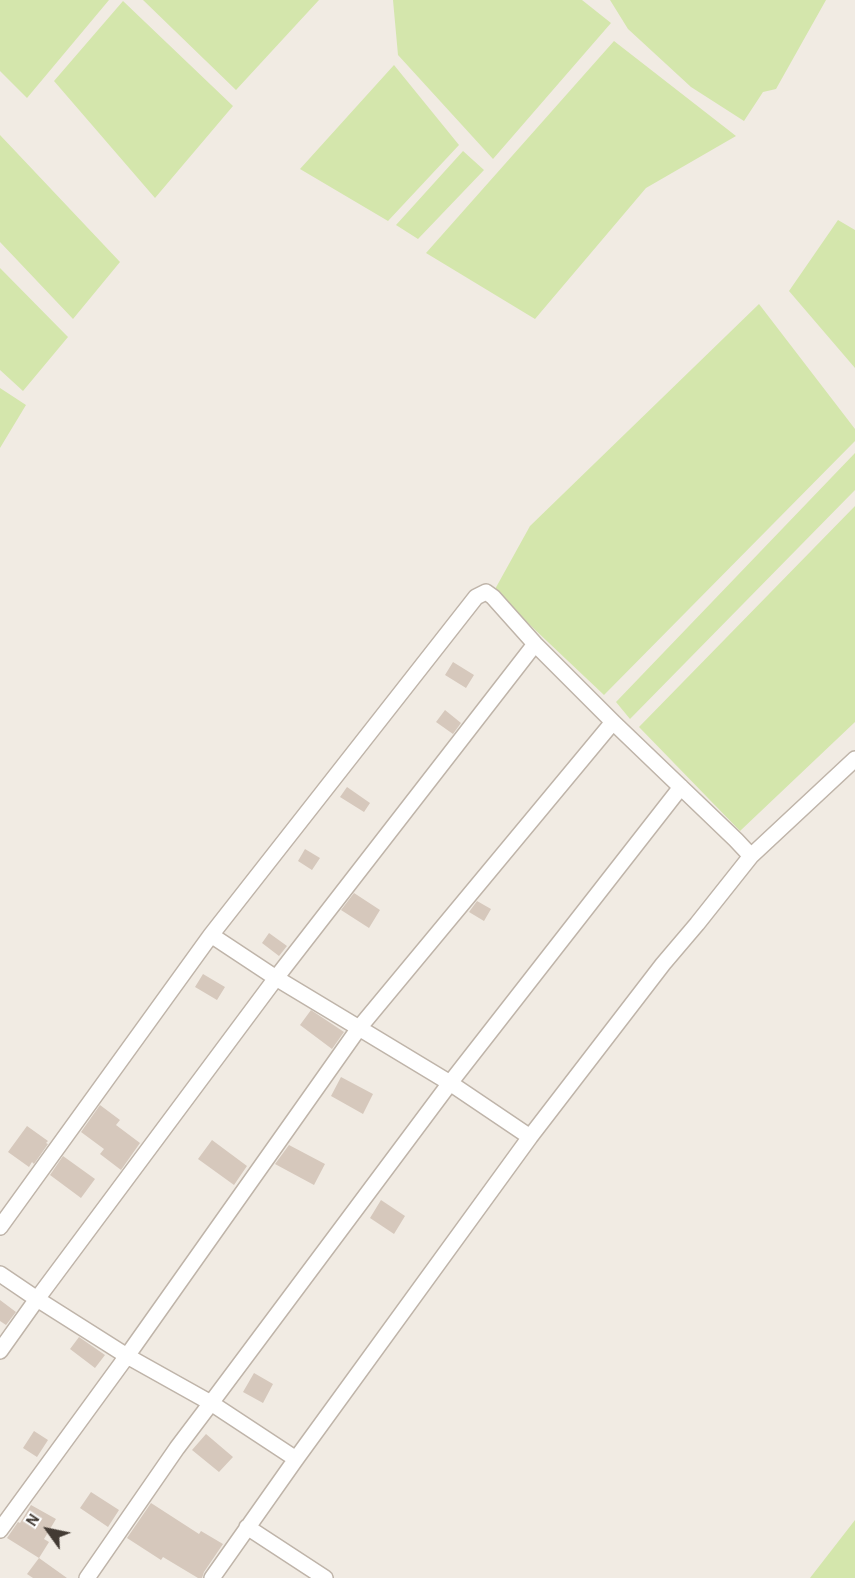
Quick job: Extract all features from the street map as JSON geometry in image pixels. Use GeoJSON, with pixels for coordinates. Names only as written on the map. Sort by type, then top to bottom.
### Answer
{"type":"FeatureCollection","features":[{"type":"Feature","properties":{"kind":"street"},"geometry":{"type":"LineString","coordinates":[[0,1227],[211,935],[476,597],[486,592],[613,722],[752,856]]}},
{"type":"Feature","properties":{"kind":"street"},"geometry":{"type":"LineString","coordinates":[[0,1351],[276,978],[536,644]]}},
{"type":"Feature","properties":{"kind":"street"},"geometry":{"type":"LineString","coordinates":[[0,1530],[127,1356],[359,1028],[613,722]]}},
{"type":"Feature","properties":{"kind":"street"},"geometry":{"type":"LineString","coordinates":[[212,1578],[530,1137],[663,964],[752,856],[855,759]]}},
{"type":"Feature","properties":{"kind":"street"},"geometry":{"type":"LineString","coordinates":[[87,1578],[211,1403],[450,1083],[681,787]]}},
{"type":"Feature","properties":{"kind":"street"},"geometry":{"type":"LineString","coordinates":[[211,935],[276,978],[450,1083],[530,1137]]}},
{"type":"Feature","properties":{"kind":"street"},"geometry":{"type":"LineString","coordinates":[[0,1274],[127,1356],[211,1403],[296,1459]]}},
{"type":"Feature","properties":{"kind":"street"},"geometry":{"type":"LineString","coordinates":[[247,1527],[325,1578]]}},
{"type":"Feature","properties":{"kind":"green space"},"geometry":{"type":"Polygon","coordinates":[[[0,0],[109,0],[27,98],[0,71],[0,0]]]}},
{"type":"Feature","properties":{"kind":"green space"},"geometry":{"type":"Polygon","coordinates":[[[143,0],[319,0],[236,90],[143,0]]]}},
{"type":"Feature","properties":{"kind":"green space"},"geometry":{"type":"Polygon","coordinates":[[[393,0],[582,0],[611,23],[493,159],[398,55],[393,0]]]}},
{"type":"Feature","properties":{"kind":"green space"},"geometry":{"type":"Polygon","coordinates":[[[610,0],[826,0],[776,89],[763,92],[744,121],[691,87],[628,29],[610,0]]]}},
{"type":"Feature","properties":{"kind":"green space"},"geometry":{"type":"Polygon","coordinates":[[[123,1],[233,106],[155,198],[54,81],[123,1]]]}},
{"type":"Feature","properties":{"kind":"green space"},"geometry":{"type":"Polygon","coordinates":[[[614,41],[736,136],[646,188],[535,319],[426,253],[614,41]]]}},
{"type":"Feature","properties":{"kind":"green space"},"geometry":{"type":"Polygon","coordinates":[[[394,65],[459,145],[388,221],[300,169],[394,65]]]}},
{"type":"Feature","properties":{"kind":"green space"},"geometry":{"type":"Polygon","coordinates":[[[0,135],[120,262],[73,319],[0,242],[0,135]]]}},
{"type":"Feature","properties":{"kind":"green space"},"geometry":{"type":"Polygon","coordinates":[[[463,151],[484,170],[418,239],[396,225],[463,151]]]}},
{"type":"Feature","properties":{"kind":"green space"},"geometry":{"type":"Polygon","coordinates":[[[838,220],[855,230],[855,368],[789,291],[838,220]]]}},
{"type":"Feature","properties":{"kind":"green space"},"geometry":{"type":"Polygon","coordinates":[[[0,268],[68,337],[23,391],[0,370],[0,268]]]}},
{"type":"Feature","properties":{"kind":"green space"},"geometry":{"type":"Polygon","coordinates":[[[759,304],[855,429],[855,441],[604,695],[494,591],[530,526],[759,304]]]}},
{"type":"Feature","properties":{"kind":"green space"},"geometry":{"type":"Polygon","coordinates":[[[0,388],[26,405],[0,448],[0,388]]]}},
{"type":"Feature","properties":{"kind":"green space"},"geometry":{"type":"Polygon","coordinates":[[[855,453],[855,490],[630,719],[616,702],[855,453]]]}},
{"type":"Feature","properties":{"kind":"green space"},"geometry":{"type":"Polygon","coordinates":[[[855,506],[855,722],[740,831],[639,727],[855,506]]]}},
{"type":"Feature","properties":{"kind":"green space"},"geometry":{"type":"Polygon","coordinates":[[[855,1520],[855,1578],[810,1578],[855,1520]]]}},
{"type":"Feature","properties":{"kind":"building"},"geometry":{"type":"Polygon","coordinates":[[[453,662],[474,675],[466,688],[445,675],[453,662]]]}},
{"type":"Feature","properties":{"kind":"building"},"geometry":{"type":"Polygon","coordinates":[[[445,710],[461,723],[453,734],[436,722],[445,710]]]}},
{"type":"Feature","properties":{"kind":"building"},"geometry":{"type":"Polygon","coordinates":[[[347,787],[370,803],[364,812],[340,797],[347,787]]]}},
{"type":"Feature","properties":{"kind":"building"},"geometry":{"type":"Polygon","coordinates":[[[305,849],[320,858],[312,870],[298,861],[305,849]]]}},
{"type":"Feature","properties":{"kind":"building"},"geometry":{"type":"Polygon","coordinates":[[[354,893],[380,910],[369,928],[341,910],[354,893]]]}},
{"type":"Feature","properties":{"kind":"building"},"geometry":{"type":"Polygon","coordinates":[[[477,901],[491,909],[484,921],[469,912],[477,901]]]}},
{"type":"Feature","properties":{"kind":"building"},"geometry":{"type":"Polygon","coordinates":[[[269,933],[287,946],[279,956],[262,943],[269,933]]]}},
{"type":"Feature","properties":{"kind":"building"},"geometry":{"type":"Polygon","coordinates":[[[203,974],[225,987],[217,1000],[195,987],[203,974]]]}},
{"type":"Feature","properties":{"kind":"building"},"geometry":{"type":"Polygon","coordinates":[[[311,1010],[344,1032],[332,1049],[300,1025],[311,1010]]]}},
{"type":"Feature","properties":{"kind":"building"},"geometry":{"type":"Polygon","coordinates":[[[341,1077],[373,1094],[363,1114],[331,1096],[341,1077]]]}},
{"type":"Feature","properties":{"kind":"building"},"geometry":{"type":"Polygon","coordinates":[[[100,1105],[120,1120],[116,1125],[140,1143],[121,1170],[100,1154],[104,1149],[81,1132],[100,1105]]]}},
{"type":"Feature","properties":{"kind":"building"},"geometry":{"type":"Polygon","coordinates":[[[27,1126],[48,1141],[34,1164],[32,1162],[29,1167],[8,1152],[27,1126]]]}},
{"type":"Feature","properties":{"kind":"building"},"geometry":{"type":"Polygon","coordinates":[[[212,1140],[247,1166],[234,1185],[198,1159],[212,1140]]]}},
{"type":"Feature","properties":{"kind":"building"},"geometry":{"type":"Polygon","coordinates":[[[289,1145],[325,1164],[314,1185],[275,1164],[289,1145]]]}},
{"type":"Feature","properties":{"kind":"building"},"geometry":{"type":"Polygon","coordinates":[[[63,1156],[95,1179],[81,1198],[50,1175],[63,1156]]]}},
{"type":"Feature","properties":{"kind":"building"},"geometry":{"type":"Polygon","coordinates":[[[381,1200],[405,1216],[394,1234],[370,1218],[381,1200]]]}},
{"type":"Feature","properties":{"kind":"building"},"geometry":{"type":"Polygon","coordinates":[[[0,1300],[16,1312],[6,1325],[0,1321],[0,1300]]]}},
{"type":"Feature","properties":{"kind":"building"},"geometry":{"type":"Polygon","coordinates":[[[79,1337],[105,1355],[95,1368],[70,1349],[79,1337]]]}},
{"type":"Feature","properties":{"kind":"building"},"geometry":{"type":"Polygon","coordinates":[[[254,1373],[273,1384],[263,1403],[243,1392],[254,1373]]]}},
{"type":"Feature","properties":{"kind":"building"},"geometry":{"type":"Polygon","coordinates":[[[34,1431],[48,1440],[37,1457],[23,1448],[34,1431]]]}},
{"type":"Feature","properties":{"kind":"building"},"geometry":{"type":"Polygon","coordinates":[[[206,1434],[233,1457],[219,1472],[192,1450],[206,1434]]]}},
{"type":"Feature","properties":{"kind":"building"},"geometry":{"type":"Polygon","coordinates":[[[91,1492],[119,1510],[108,1527],[80,1508],[91,1492]]]}},
{"type":"Feature","properties":{"kind":"building"},"geometry":{"type":"Polygon","coordinates":[[[151,1503],[199,1534],[201,1531],[223,1544],[202,1578],[198,1578],[163,1557],[161,1560],[127,1538],[151,1503]]]}},
{"type":"Feature","properties":{"kind":"building"},"geometry":{"type":"Polygon","coordinates":[[[31,1505],[56,1519],[44,1539],[49,1542],[39,1558],[7,1538],[31,1505]]]}},
{"type":"Feature","properties":{"kind":"building"},"geometry":{"type":"Polygon","coordinates":[[[39,1558],[67,1578],[33,1578],[27,1574],[39,1558]]]}}]}
